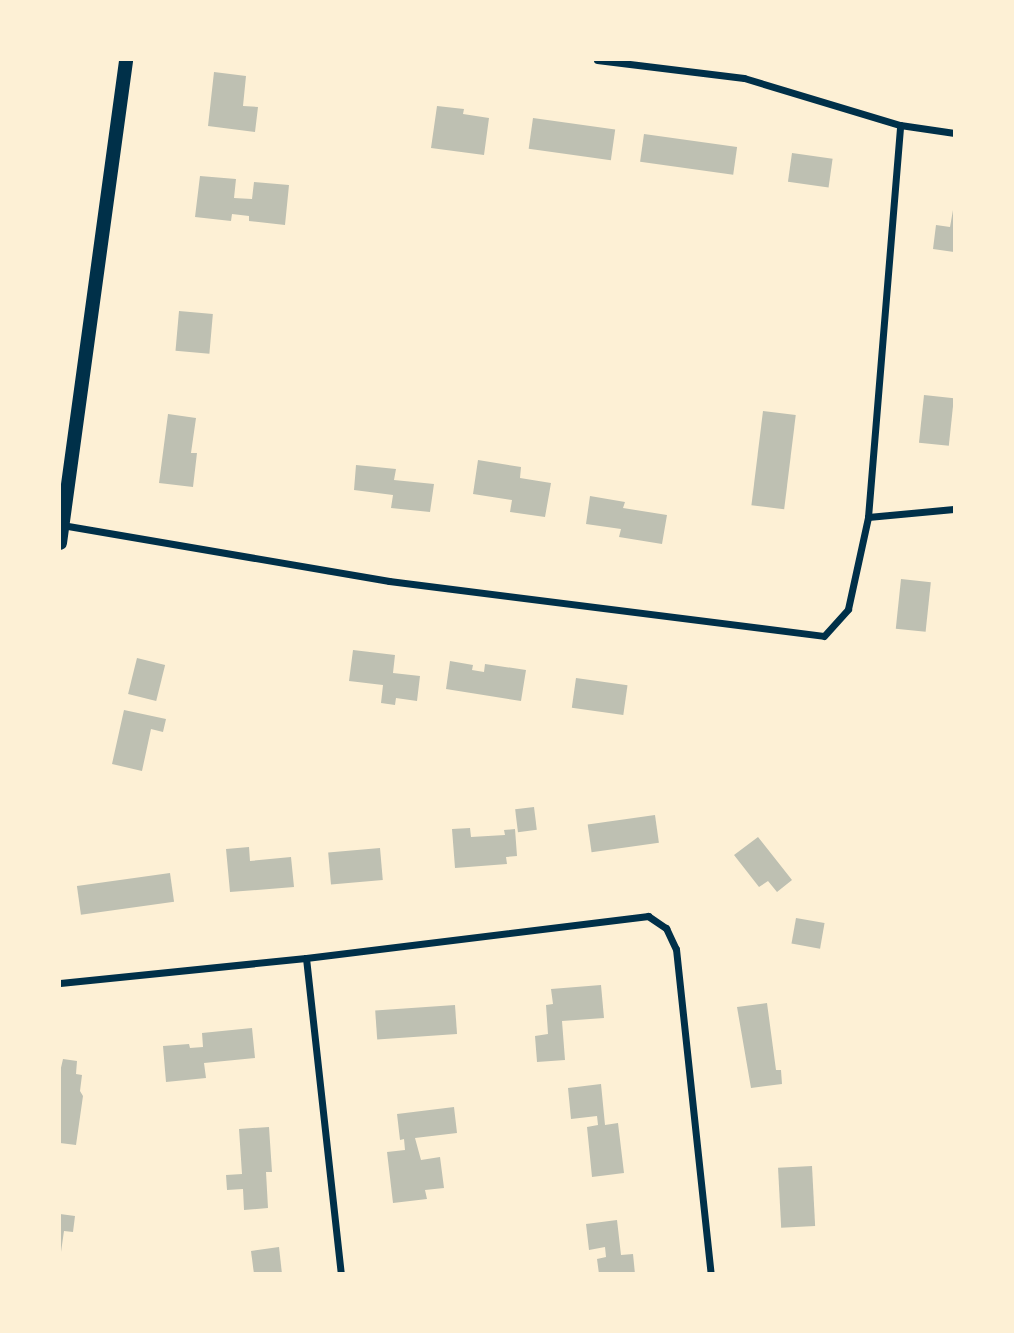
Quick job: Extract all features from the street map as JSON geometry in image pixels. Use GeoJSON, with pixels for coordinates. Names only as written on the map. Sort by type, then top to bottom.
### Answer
{"type":"FeatureCollection","features":[{"type":"Feature","properties":{"kind":"main road"},"geometry":{"type":"LineString","coordinates":[[60,543],[125,60]]}},
{"type":"Feature","properties":{"kind":"street"},"geometry":{"type":"LineString","coordinates":[[597,60],[744,78],[900,125],[954,133]]}},
{"type":"Feature","properties":{"kind":"street"},"geometry":{"type":"LineString","coordinates":[[62,525],[389,581],[824,636],[848,609],[868,517],[900,125]]}},
{"type":"Feature","properties":{"kind":"street"},"geometry":{"type":"LineString","coordinates":[[868,517],[954,509]]}},
{"type":"Feature","properties":{"kind":"street"},"geometry":{"type":"LineString","coordinates":[[60,983],[306,958],[648,916],[666,928],[676,949],[711,1273]]}},
{"type":"Feature","properties":{"kind":"street"},"geometry":{"type":"LineString","coordinates":[[306,958],[341,1273]]}},
{"type":"Feature","properties":{"kind":"building"},"geometry":{"type":"Polygon","coordinates":[[[214,72],[246,76],[243,106],[258,107],[255,132],[208,126],[214,72]]]}},
{"type":"Feature","properties":{"kind":"building"},"geometry":{"type":"Polygon","coordinates":[[[437,106],[464,109],[463,114],[489,118],[484,155],[431,148],[437,106]]]}},
{"type":"Feature","properties":{"kind":"building"},"geometry":{"type":"Polygon","coordinates":[[[533,118],[615,130],[611,160],[529,149],[533,118]]]}},
{"type":"Feature","properties":{"kind":"building"},"geometry":{"type":"Polygon","coordinates":[[[644,134],[737,147],[733,175],[640,162],[644,134]]]}},
{"type":"Feature","properties":{"kind":"building"},"geometry":{"type":"Polygon","coordinates":[[[792,153],[833,159],[829,187],[788,182],[792,153]]]}},
{"type":"Feature","properties":{"kind":"building"},"geometry":{"type":"Polygon","coordinates":[[[200,176],[236,179],[234,198],[252,199],[254,182],[289,185],[285,225],[249,221],[249,216],[232,214],[231,221],[195,217],[200,176]]]}},
{"type":"Feature","properties":{"kind":"building"},"geometry":{"type":"Polygon","coordinates":[[[953,210],[954,252],[933,249],[936,225],[950,227],[953,210]]]}},
{"type":"Feature","properties":{"kind":"building"},"geometry":{"type":"Polygon","coordinates":[[[179,311],[213,314],[209,354],[176,351],[179,311]]]}},
{"type":"Feature","properties":{"kind":"building"},"geometry":{"type":"Polygon","coordinates":[[[924,395],[954,398],[949,446],[919,443],[924,395]]]}},
{"type":"Feature","properties":{"kind":"building"},"geometry":{"type":"Polygon","coordinates":[[[763,411],[796,415],[784,509],[751,505],[763,411]]]}},
{"type":"Feature","properties":{"kind":"building"},"geometry":{"type":"Polygon","coordinates":[[[168,414],[196,418],[191,453],[197,453],[193,487],[159,483],[168,414]]]}},
{"type":"Feature","properties":{"kind":"building"},"geometry":{"type":"Polygon","coordinates":[[[478,460],[521,467],[520,478],[551,483],[545,517],[510,512],[512,500],[473,494],[478,460]]]}},
{"type":"Feature","properties":{"kind":"building"},"geometry":{"type":"Polygon","coordinates":[[[356,465],[396,469],[394,480],[434,484],[430,512],[391,508],[393,495],[354,490],[356,465]]]}},
{"type":"Feature","properties":{"kind":"building"},"geometry":{"type":"Polygon","coordinates":[[[590,496],[625,502],[623,508],[667,515],[662,544],[619,537],[621,529],[586,524],[590,496]]]}},
{"type":"Feature","properties":{"kind":"building"},"geometry":{"type":"Polygon","coordinates":[[[901,579],[931,582],[926,632],[896,629],[901,579]]]}},
{"type":"Feature","properties":{"kind":"building"},"geometry":{"type":"Polygon","coordinates":[[[353,650],[395,655],[393,673],[420,676],[417,701],[396,698],[395,705],[381,703],[383,685],[349,681],[353,650]]]}},
{"type":"Feature","properties":{"kind":"building"},"geometry":{"type":"Polygon","coordinates":[[[137,658],[165,665],[156,701],[128,694],[137,658]]]}},
{"type":"Feature","properties":{"kind":"building"},"geometry":{"type":"Polygon","coordinates":[[[450,661],[473,665],[472,670],[484,672],[485,664],[526,670],[521,701],[446,689],[450,661]]]}},
{"type":"Feature","properties":{"kind":"building"},"geometry":{"type":"Polygon","coordinates":[[[576,678],[627,685],[623,715],[572,708],[576,678]]]}},
{"type":"Feature","properties":{"kind":"building"},"geometry":{"type":"Polygon","coordinates":[[[124,710],[166,719],[163,732],[151,729],[142,771],[112,764],[124,710]]]}},
{"type":"Feature","properties":{"kind":"building"},"geometry":{"type":"Polygon","coordinates":[[[534,807],[537,830],[518,832],[515,809],[534,807]]]}},
{"type":"Feature","properties":{"kind":"building"},"geometry":{"type":"Polygon","coordinates":[[[655,815],[659,843],[592,852],[588,824],[655,815]]]}},
{"type":"Feature","properties":{"kind":"building"},"geometry":{"type":"Polygon","coordinates":[[[470,828],[471,837],[505,835],[504,830],[515,829],[517,856],[506,857],[507,864],[455,868],[452,829],[470,828]]]}},
{"type":"Feature","properties":{"kind":"building"},"geometry":{"type":"Polygon","coordinates":[[[758,837],[792,880],[777,892],[768,881],[759,887],[734,855],[758,837]]]}},
{"type":"Feature","properties":{"kind":"building"},"geometry":{"type":"Polygon","coordinates":[[[249,847],[250,861],[291,857],[294,887],[230,892],[226,849],[249,847]]]}},
{"type":"Feature","properties":{"kind":"building"},"geometry":{"type":"Polygon","coordinates":[[[380,848],[383,880],[331,884],[328,853],[380,848]]]}},
{"type":"Feature","properties":{"kind":"building"},"geometry":{"type":"Polygon","coordinates":[[[170,873],[174,902],[81,915],[77,886],[170,873]]]}},
{"type":"Feature","properties":{"kind":"building"},"geometry":{"type":"Polygon","coordinates":[[[796,918],[825,923],[820,949],[791,944],[796,918]]]}},
{"type":"Feature","properties":{"kind":"building"},"geometry":{"type":"Polygon","coordinates":[[[601,985],[604,1018],[562,1021],[565,1060],[537,1062],[535,1036],[548,1034],[546,1005],[553,1004],[551,989],[601,985]]]}},
{"type":"Feature","properties":{"kind":"building"},"geometry":{"type":"Polygon","coordinates":[[[767,1003],[776,1070],[781,1070],[782,1084],[751,1088],[737,1007],[767,1003]]]}},
{"type":"Feature","properties":{"kind":"building"},"geometry":{"type":"Polygon","coordinates":[[[455,1005],[457,1034],[377,1040],[375,1011],[455,1005]]]}},
{"type":"Feature","properties":{"kind":"building"},"geometry":{"type":"Polygon","coordinates":[[[252,1028],[255,1058],[204,1063],[206,1078],[166,1082],[163,1046],[189,1044],[190,1048],[203,1047],[202,1033],[252,1028]]]}},
{"type":"Feature","properties":{"kind":"building"},"geometry":{"type":"Polygon","coordinates":[[[63,1059],[77,1061],[76,1074],[82,1075],[80,1091],[83,1096],[76,1145],[60,1143],[60,1072],[63,1059]]]}},
{"type":"Feature","properties":{"kind":"building"},"geometry":{"type":"Polygon","coordinates":[[[601,1084],[605,1125],[618,1123],[624,1173],[592,1177],[587,1127],[598,1125],[597,1116],[571,1119],[568,1088],[601,1084]]]}},
{"type":"Feature","properties":{"kind":"building"},"geometry":{"type":"Polygon","coordinates":[[[454,1107],[457,1133],[415,1138],[421,1160],[440,1157],[444,1188],[425,1190],[427,1199],[393,1203],[387,1152],[405,1150],[404,1139],[400,1140],[397,1114],[454,1107]]]}},
{"type":"Feature","properties":{"kind":"building"},"geometry":{"type":"Polygon","coordinates":[[[269,1127],[272,1172],[266,1172],[268,1208],[244,1210],[243,1189],[227,1190],[226,1175],[242,1174],[239,1129],[269,1127]]]}},
{"type":"Feature","properties":{"kind":"building"},"geometry":{"type":"Polygon","coordinates":[[[812,1166],[815,1226],[781,1228],[778,1168],[812,1166]]]}},
{"type":"Feature","properties":{"kind":"building"},"geometry":{"type":"Polygon","coordinates":[[[60,1214],[75,1216],[73,1232],[64,1231],[61,1252],[60,1214]]]}},
{"type":"Feature","properties":{"kind":"building"},"geometry":{"type":"Polygon","coordinates":[[[617,1220],[621,1255],[633,1254],[635,1274],[599,1274],[597,1259],[606,1257],[605,1247],[589,1250],[586,1224],[617,1220]]]}},
{"type":"Feature","properties":{"kind":"building"},"geometry":{"type":"Polygon","coordinates":[[[279,1247],[282,1274],[254,1274],[251,1251],[279,1247]]]}}]}
